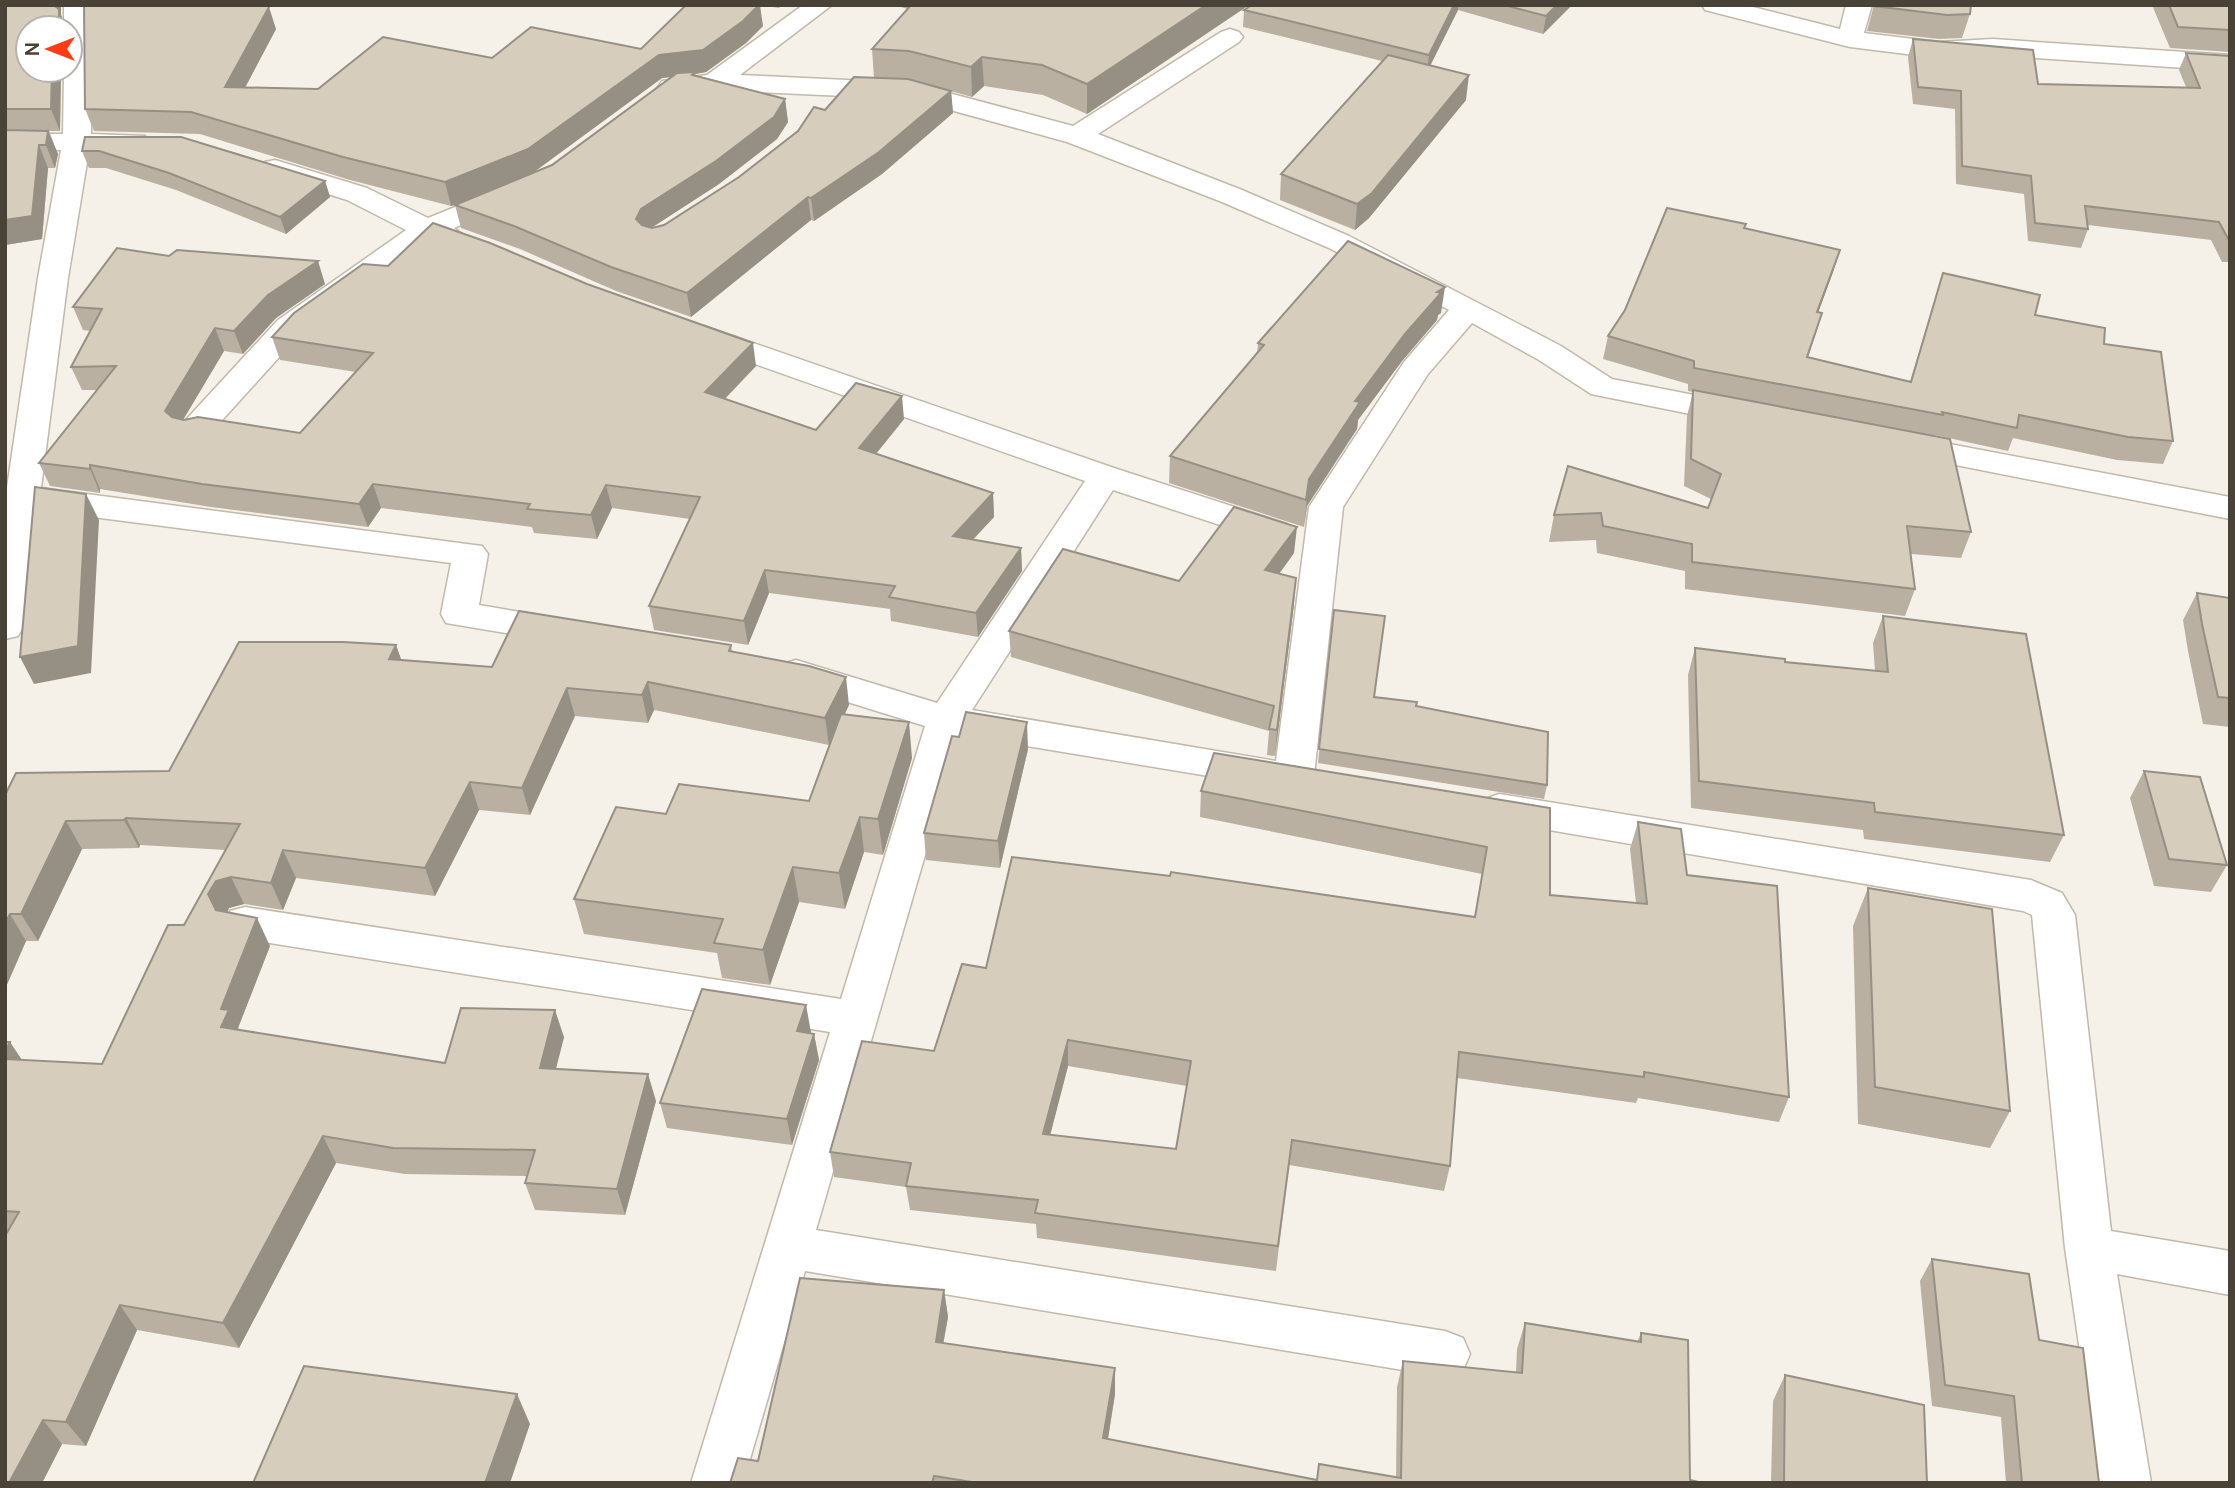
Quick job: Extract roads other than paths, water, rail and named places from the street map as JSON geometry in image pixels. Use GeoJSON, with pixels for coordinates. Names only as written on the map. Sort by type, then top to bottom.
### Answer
{"type":"FeatureCollection","features":[{"type":"Feature","properties":{"kind":"street"},"geometry":{"type":"LineString","coordinates":[[5,627],[53,278],[77,141],[77,5]]}},
{"type":"Feature","properties":{"kind":"street"},"geometry":{"type":"LineString","coordinates":[[714,82],[820,5]]}},
{"type":"Feature","properties":{"kind":"street"},"geometry":{"type":"LineString","coordinates":[[1714,5],[1850,39],[1939,50],[1993,47],[2230,63]]}},
{"type":"Feature","properties":{"kind":"street"},"geometry":{"type":"LineString","coordinates":[[1850,39],[1859,5]]}},
{"type":"Feature","properties":{"kind":"street"},"geometry":{"type":"LineString","coordinates":[[758,15],[799,22]]}},
{"type":"Feature","properties":{"kind":"street"},"geometry":{"type":"LineString","coordinates":[[1077,136],[1230,37]]}},
{"type":"Feature","properties":{"kind":"street"},"geometry":{"type":"LineString","coordinates":[[654,101],[673,86],[714,82],[819,99],[911,90],[1077,136],[1232,196],[1339,242],[1550,353],[1602,387],[1766,419]]}},
{"type":"Feature","properties":{"kind":"street"},"geometry":{"type":"LineString","coordinates":[[5,142],[165,142]]}},
{"type":"Feature","properties":{"kind":"street"},"geometry":{"type":"LineString","coordinates":[[252,161],[357,194],[427,229],[473,245]]}},
{"type":"Feature","properties":{"kind":"street"},"geometry":{"type":"LineString","coordinates":[[194,431],[289,327],[427,229],[533,184]]}},
{"type":"Feature","properties":{"kind":"street"},"geometry":{"type":"LineString","coordinates":[[1294,776],[1326,507],[1415,369],[1468,308]]}},
{"type":"Feature","properties":{"kind":"street"},"geometry":{"type":"LineString","coordinates":[[670,323],[1105,476],[1320,547]]}},
{"type":"Feature","properties":{"kind":"street"},"geometry":{"type":"LineString","coordinates":[[1875,440],[2230,508]]}},
{"type":"Feature","properties":{"kind":"street"},"geometry":{"type":"LineString","coordinates":[[717,1483],[946,719],[1105,476]]}},
{"type":"Feature","properties":{"kind":"street"},"geometry":{"type":"LineString","coordinates":[[24,497],[470,554],[460,614],[596,636]]}},
{"type":"Feature","properties":{"kind":"street"},"geometry":{"type":"LineString","coordinates":[[760,662],[946,719],[1335,783]]}},
{"type":"Feature","properties":{"kind":"street"},"geometry":{"type":"LineString","coordinates":[[1458,803],[2031,896],[2047,904],[2054,915],[2090,1248],[2125,1483]]}},
{"type":"Feature","properties":{"kind":"street"},"geometry":{"type":"LineString","coordinates":[[245,923],[857,1019]]}},
{"type":"Feature","properties":{"kind":"street"},"geometry":{"type":"LineString","coordinates":[[789,1247],[1445,1354]]}},
{"type":"Feature","properties":{"kind":"street"},"geometry":{"type":"LineString","coordinates":[[2090,1248],[2230,1273]]}}]}
